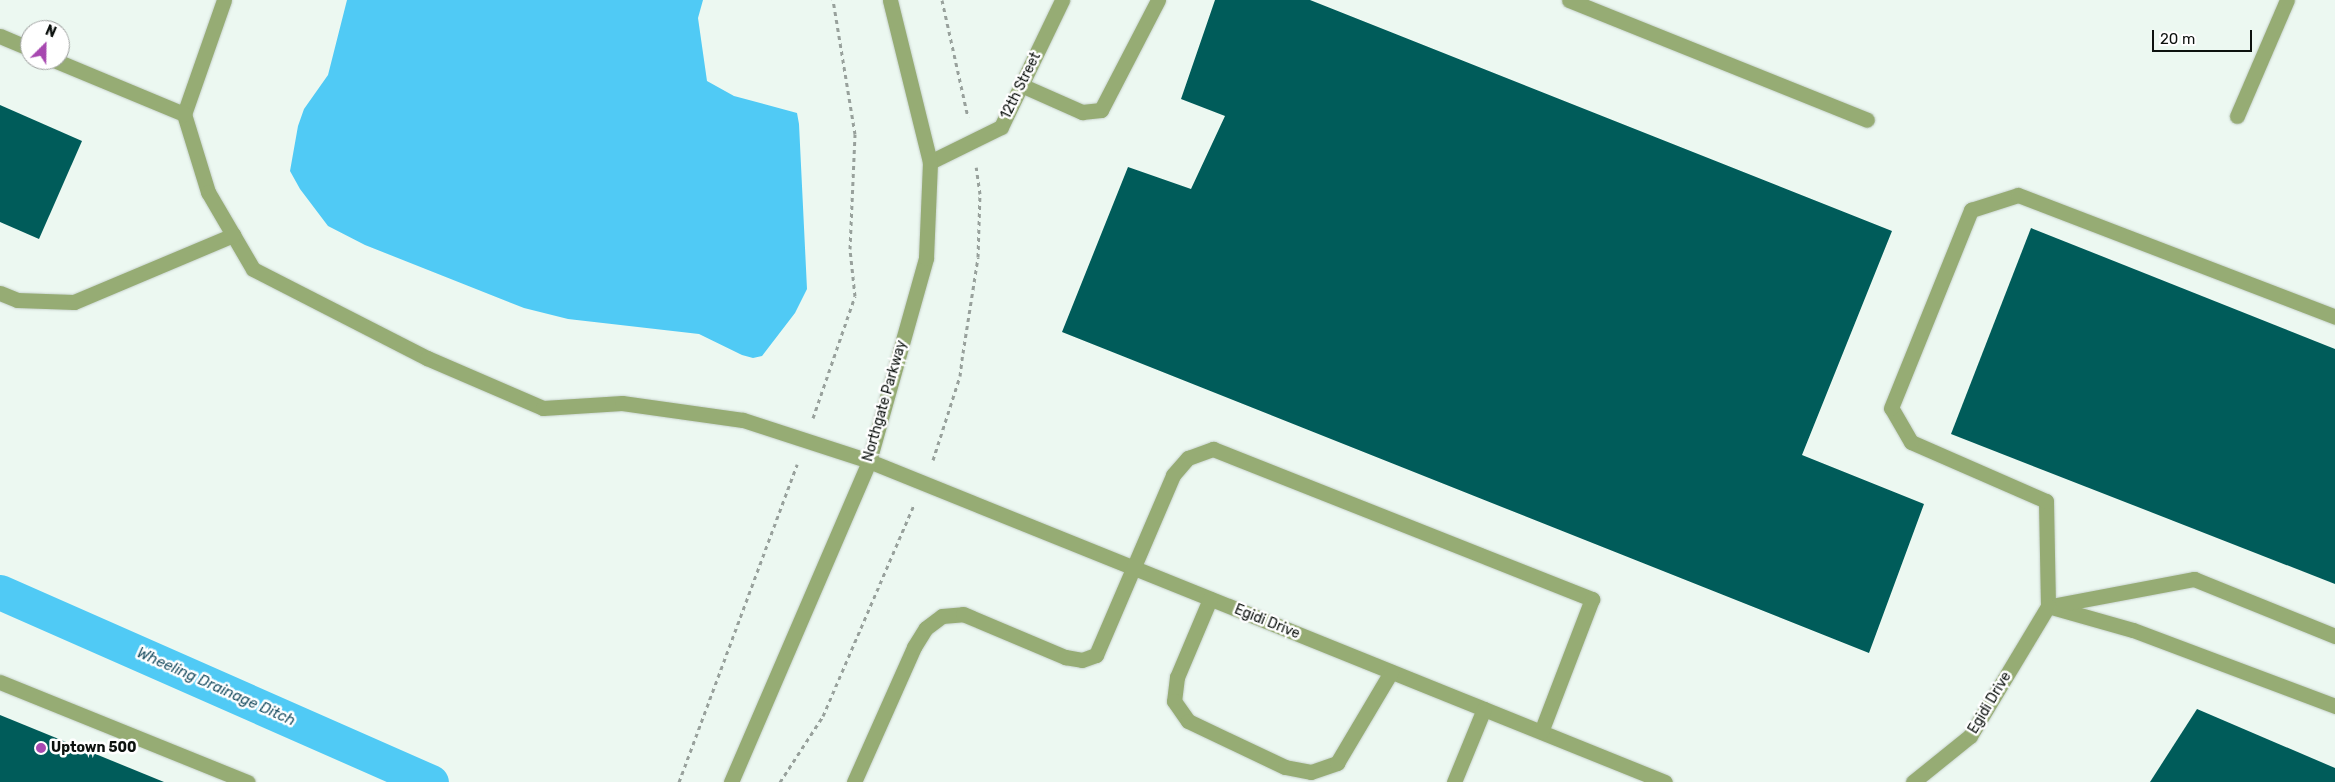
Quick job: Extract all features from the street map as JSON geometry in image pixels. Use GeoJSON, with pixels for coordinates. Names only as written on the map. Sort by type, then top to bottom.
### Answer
{"type":"FeatureCollection","features":[{"type":"Feature","properties":{"kind":"street"},"geometry":{"type":"LineString","coordinates":[[70,67],[184,114],[224,0]]}},
{"type":"Feature","properties":{"kind":"street","name":"Northgate Parkway"},"geometry":{"type":"LineString","coordinates":[[731,782],[869,461],[926,258],[930,162],[890,0]]}},
{"type":"Feature","properties":{"kind":"street","name":"12th Street"},"geometry":{"type":"LineString","coordinates":[[930,162],[1001,127],[1062,0]]}},
{"type":"Feature","properties":{"kind":"street"},"geometry":{"type":"LineString","coordinates":[[1021,85],[1082,112],[1101,110],[1158,0]]}},
{"type":"Feature","properties":{"kind":"street"},"geometry":{"type":"LineString","coordinates":[[1569,0],[1867,120]]}},
{"type":"Feature","properties":{"kind":"street"},"geometry":{"type":"LineString","coordinates":[[2237,116],[2287,0]]}},
{"type":"Feature","properties":{"kind":"street"},"geometry":{"type":"LineString","coordinates":[[0,36],[20,45]]}},
{"type":"Feature","properties":{"kind":"street","name":"Egidi Drive"},"geometry":{"type":"LineString","coordinates":[[184,114],[208,192],[253,269],[427,358],[543,408],[622,402],[742,420],[869,461],[1665,782]]}},
{"type":"Feature","properties":{"kind":"street"},"geometry":{"type":"LineString","coordinates":[[2048,606],[2046,501],[1911,442],[1891,408],[1971,210],[2018,195],[2335,317]]}},
{"type":"Feature","properties":{"kind":"street"},"geometry":{"type":"LineString","coordinates":[[0,293],[17,300],[74,302],[233,234]]}},
{"type":"Feature","properties":{"kind":"street"},"geometry":{"type":"LineString","coordinates":[[854,782],[914,647],[926,628],[942,616],[962,614],[1065,657],[1082,660],[1096,655],[1102,645],[1173,475],[1188,458],[1213,449],[1592,599],[1541,732]]}},
{"type":"Feature","properties":{"kind":"street"},"geometry":{"type":"LineString","coordinates":[[2048,606],[2194,579],[2335,636]]}},
{"type":"Feature","properties":{"kind":"street"},"geometry":{"type":"LineString","coordinates":[[1210,599],[1177,677],[1174,701],[1188,721],[1285,766],[1311,772],[1337,763],[1391,672]]}},
{"type":"Feature","properties":{"kind":"street"},"geometry":{"type":"LineString","coordinates":[[2048,606],[2133,630],[2335,706]]}},
{"type":"Feature","properties":{"kind":"street","name":"Egidi Drive"},"geometry":{"type":"LineString","coordinates":[[1913,782],[1970,736],[2048,606]]}},
{"type":"Feature","properties":{"kind":"street"},"geometry":{"type":"LineString","coordinates":[[0,682],[248,782]]}},
{"type":"Feature","properties":{"kind":"street"},"geometry":{"type":"LineString","coordinates":[[1454,782],[1484,709]]}},
{"type":"Feature","properties":{"kind":"path"},"geometry":{"type":"LineString","coordinates":[[679,782],[743,618],[855,296],[850,249],[856,134],[833,0]]}},
{"type":"Feature","properties":{"kind":"path"},"geometry":{"type":"LineString","coordinates":[[780,782],[823,716],[924,483],[943,433],[960,376],[978,257],[980,194],[973,141],[942,0]]}},
{"type":"Feature","properties":{"kind":"water"},"geometry":{"type":"Polygon","coordinates":[[[347,0],[703,0],[698,18],[707,81],[734,96],[797,113],[799,124],[807,289],[795,313],[762,356],[753,358],[742,355],[699,334],[568,319],[524,308],[365,245],[328,226],[300,189],[290,171],[298,126],[304,109],[328,75],[347,0]]]}},
{"type":"Feature","properties":{"kind":"building"},"geometry":{"type":"Polygon","coordinates":[[[1215,0],[1310,0],[1892,231],[1802,455],[1924,504],[1869,653],[1062,332],[1128,167],[1191,189],[1225,116],[1181,99],[1215,0]]]}},
{"type":"Feature","properties":{"kind":"building"},"geometry":{"type":"Polygon","coordinates":[[[0,105],[82,141],[39,239],[0,222],[0,105]]]}},
{"type":"Feature","properties":{"kind":"building"},"geometry":{"type":"Polygon","coordinates":[[[2031,228],[2335,349],[2335,584],[1951,434],[2031,228]]]}},
{"type":"Feature","properties":{"kind":"building"},"geometry":{"type":"Polygon","coordinates":[[[2197,709],[2335,768],[2335,782],[2150,782],[2197,709]]]}},
{"type":"Feature","properties":{"kind":"building","name":"Uptown 500"},"geometry":{"type":"Polygon","coordinates":[[[0,715],[164,782],[0,782],[0,715]]]}},
{"type":"Feature","properties":{"kind":"waterway","name":"Wheeling Drainage Ditch"},"geometry":{"type":"LineString","coordinates":[[0,592],[431,782]]}},
{"type":"Feature","properties":{"kind":"place","name":"Uptown 500"},"geometry":{"type":"Point","coordinates":[41,748]}}]}
